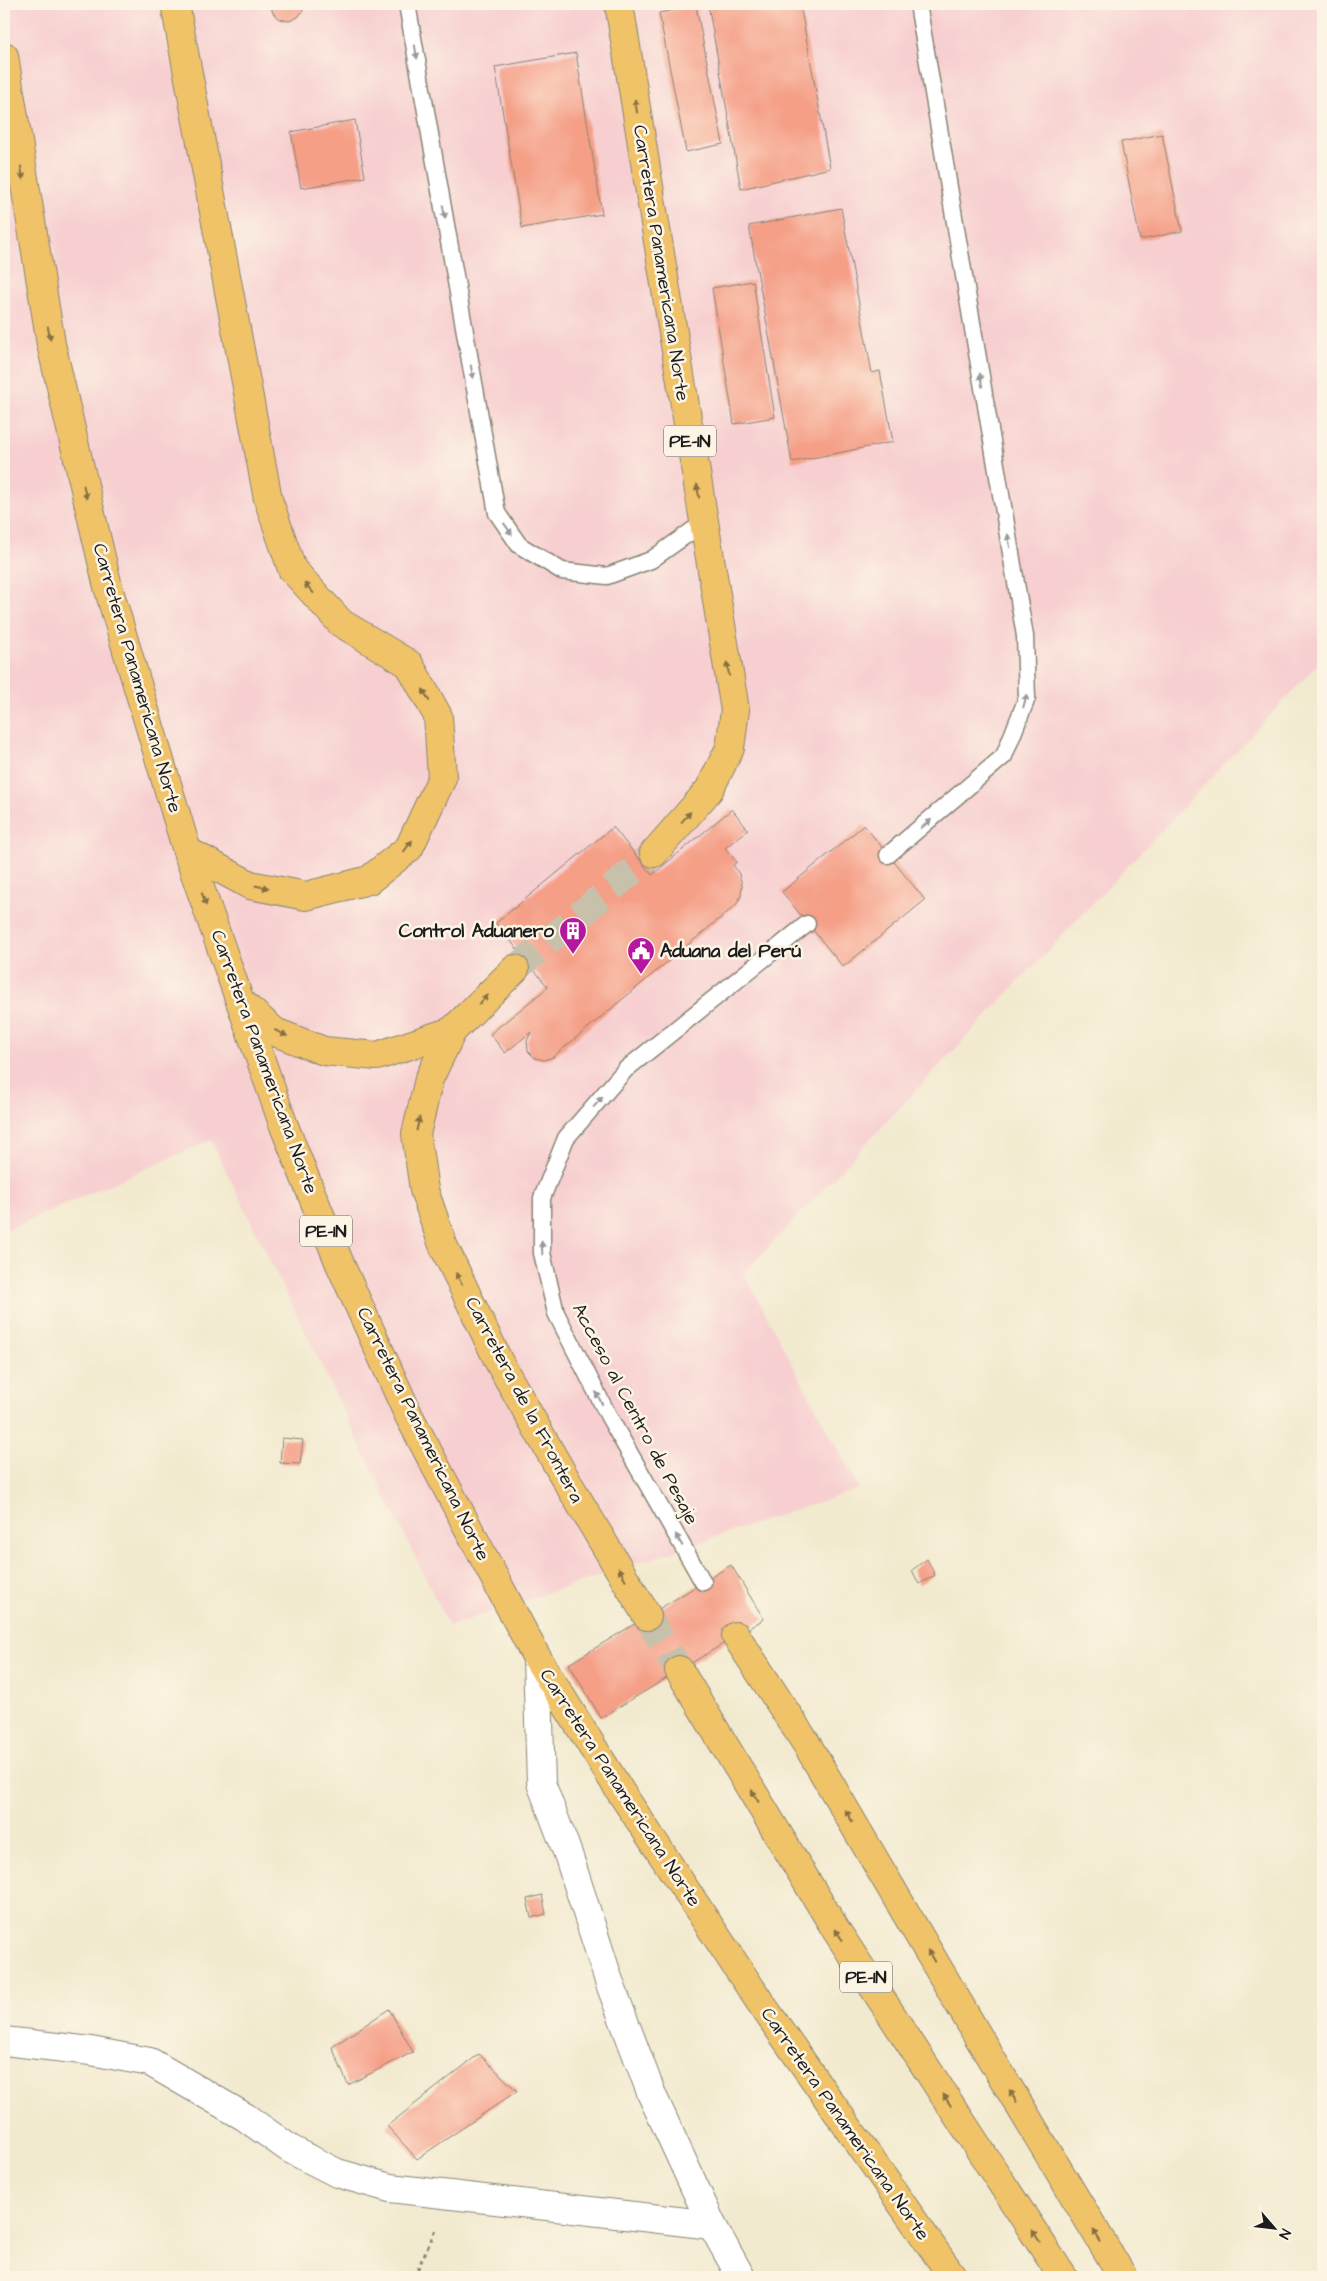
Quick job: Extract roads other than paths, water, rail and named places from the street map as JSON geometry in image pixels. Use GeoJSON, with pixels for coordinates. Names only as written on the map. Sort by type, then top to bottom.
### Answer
{"type":"FeatureCollection","features":[{"type":"Feature","properties":{"kind":"highway"},"geometry":{"type":"LineString","coordinates":[[175,4],[268,499],[292,569],[341,622],[409,664],[438,716],[442,778],[409,848],[369,880],[306,896],[250,885],[187,851]]}},
{"type":"Feature","properties":{"kind":"highway","name":"Carretera Panamericana Norte"},"geometry":{"type":"LineString","coordinates":[[619,4],[735,710],[730,748],[709,790],[654,853]]}},
{"type":"Feature","properties":{"kind":"highway","name":"Carretera Panamericana Norte"},"geometry":{"type":"LineString","coordinates":[[4,56],[51,344],[108,587],[187,851],[284,1126],[340,1264],[409,1416],[537,1658],[620,1791],[760,2002],[953,2277]]}},
{"type":"Feature","properties":{"kind":"highway","name":"Carretera de la Frontera"},"geometry":{"type":"LineString","coordinates":[[515,969],[452,1031],[429,1079],[416,1134],[424,1190],[443,1245],[499,1362],[647,1616]]}},
{"type":"Feature","properties":{"kind":"highway"},"geometry":{"type":"LineString","coordinates":[[242,1003],[275,1032],[324,1051],[377,1056],[452,1031]]}},
{"type":"Feature","properties":{"kind":"highway"},"geometry":{"type":"LineString","coordinates":[[736,1636],[806,1743],[1006,2085],[1123,2277]]}},
{"type":"Feature","properties":{"kind":"highway","name":"PE-1N"},"geometry":{"type":"LineString","coordinates":[[679,1670],[836,1930],[1063,2277]]}},
{"type":"Feature","properties":{"kind":"street"},"geometry":{"type":"LineString","coordinates":[[537,1658],[541,1783],[568,1854],[610,1984],[652,2095],[712,2226],[741,2277]]}},
{"type":"Feature","properties":{"kind":"street"},"geometry":{"type":"LineString","coordinates":[[4,2041],[91,2051],[150,2062],[245,2117],[290,2149],[337,2173],[390,2188],[712,2226]]}},
{"type":"Feature","properties":{"kind":"lane"},"geometry":{"type":"LineString","coordinates":[[407,4],[497,512],[520,546],[562,571],[607,576],[650,560],[703,523]]}},
{"type":"Feature","properties":{"kind":"lane"},"geometry":{"type":"LineString","coordinates":[[888,855],[1004,756],[1027,698],[1025,636],[918,4]]}},
{"type":"Feature","properties":{"kind":"lane","name":"Acceso al Centro de Pesaje"},"geometry":{"type":"LineString","coordinates":[[703,1582],[609,1417],[556,1313],[542,1252],[542,1198],[566,1138],[626,1070],[807,924]]}},
{"type":"Feature","properties":{"kind":"tunnel"},"geometry":{"type":"LineString","coordinates":[[515,969],[654,853]]}},
{"type":"Feature","properties":{"kind":"tunnel"},"geometry":{"type":"LineString","coordinates":[[647,1616],[679,1670]]}},
{"type":"Feature","properties":{"kind":"place","name":"Control Aduanero"},"geometry":{"type":"Point","coordinates":[573,955]}},
{"type":"Feature","properties":{"kind":"place","name":"Aduana del Perú"},"geometry":{"type":"Point","coordinates":[641,975]}}]}
